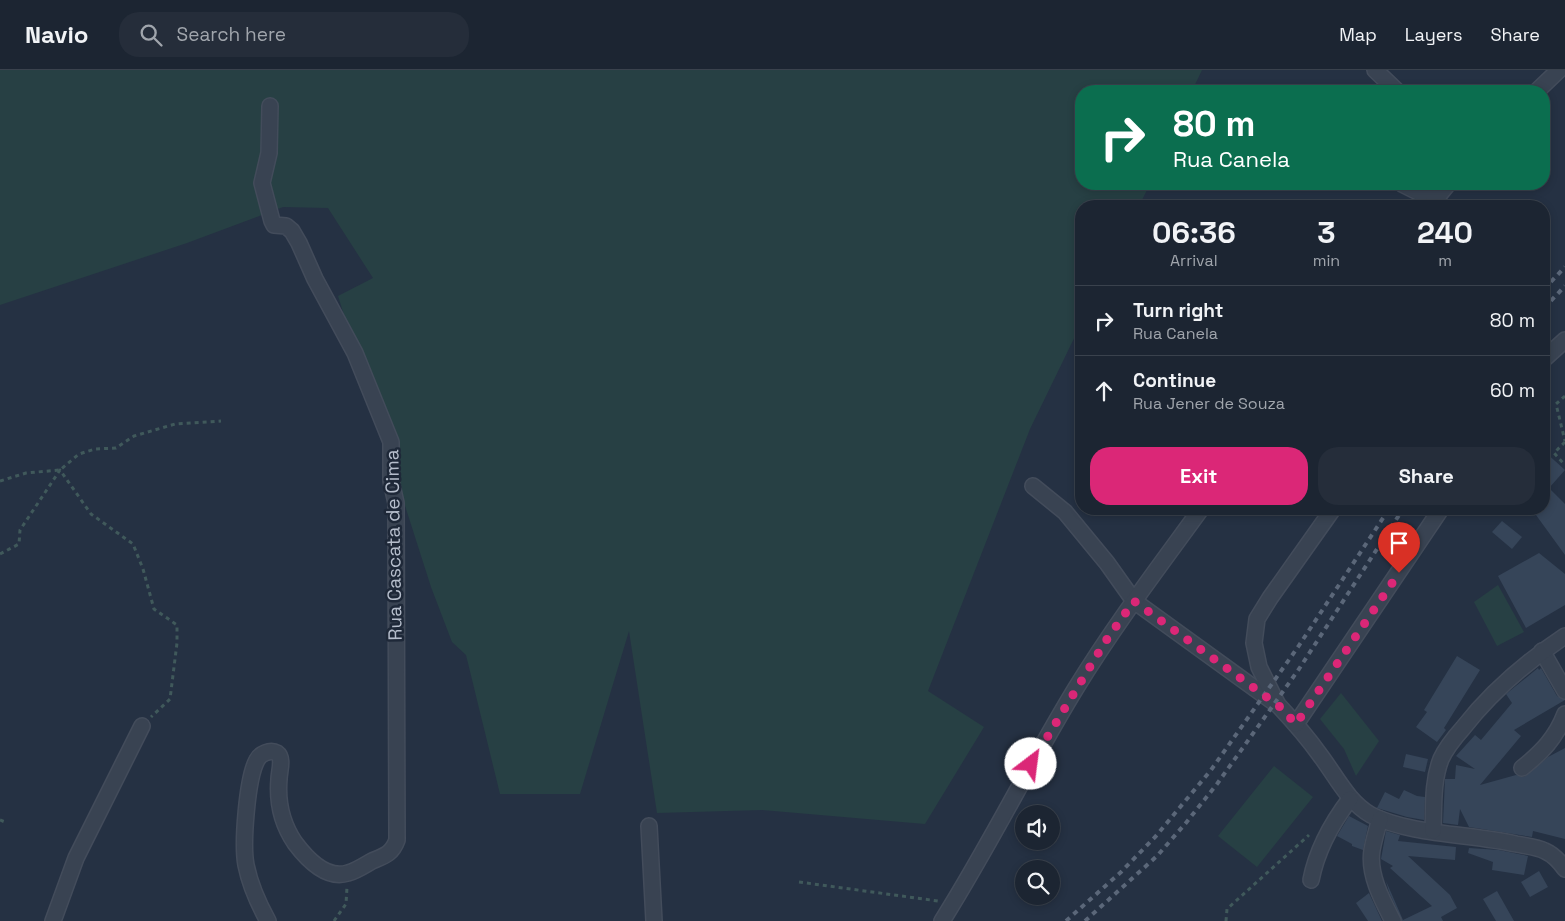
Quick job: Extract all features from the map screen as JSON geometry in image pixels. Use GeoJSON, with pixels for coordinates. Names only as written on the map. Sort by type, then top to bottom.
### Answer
{"type":"FeatureCollection","features":[{"type":"Feature","properties":{"kind":"street"},"geometry":{"type":"LineString","coordinates":[[1374,70],[1390,85]]}},
{"type":"Feature","properties":{"kind":"street"},"geometry":{"type":"LineString","coordinates":[[1543,85],[1559,70]]}},
{"type":"Feature","properties":{"kind":"street","name":"Rua Cascata de Cima"},"geometry":{"type":"LineString","coordinates":[[270,106],[269,153],[262,183],[272,221],[274,225],[286,226],[292,231],[299,243],[315,279],[355,353],[391,442],[391,481],[396,503],[397,840],[392,851],[347,874]]}},
{"type":"Feature","properties":{"kind":"street"},"geometry":{"type":"LineString","coordinates":[[1411,190],[1427,200]]}},
{"type":"Feature","properties":{"kind":"street"},"geometry":{"type":"LineString","coordinates":[[1435,200],[1443,190]]}},
{"type":"Feature","properties":{"kind":"street"},"geometry":{"type":"LineString","coordinates":[[1550,354],[1565,340]]}},
{"type":"Feature","properties":{"kind":"street"},"geometry":{"type":"LineString","coordinates":[[1033,486],[1065,512],[1107,563],[1134,601],[1279,706],[1296,724],[1323,759],[1350,799],[1360,808],[1380,819],[1402,826],[1501,840],[1536,848],[1554,856],[1565,869]]}},
{"type":"Feature","properties":{"kind":"street"},"geometry":{"type":"LineString","coordinates":[[942,921],[1070,698],[1105,642],[1197,515]]}},
{"type":"Feature","properties":{"kind":"street"},"geometry":{"type":"LineString","coordinates":[[1279,706],[1259,667],[1254,643],[1257,620],[1270,598],[1329,515]]}},
{"type":"Feature","properties":{"kind":"street"},"geometry":{"type":"LineString","coordinates":[[1296,724],[1437,515]]}},
{"type":"Feature","properties":{"kind":"street"},"geometry":{"type":"LineString","coordinates":[[1433,831],[1435,783],[1441,759],[1450,743],[1479,707],[1505,681],[1542,651],[1565,636]]}},
{"type":"Feature","properties":{"kind":"street"},"geometry":{"type":"LineString","coordinates":[[1542,651],[1565,691]]}},
{"type":"Feature","properties":{"kind":"street"},"geometry":{"type":"LineString","coordinates":[[1522,768],[1541,753],[1552,739],[1565,714]]}},
{"type":"Feature","properties":{"kind":"street"},"geometry":{"type":"LineString","coordinates":[[53,921],[76,858],[142,726]]}},
{"type":"Feature","properties":{"kind":"street"},"geometry":{"type":"LineString","coordinates":[[268,921],[253,892],[245,863],[249,793],[257,759],[264,753],[274,752],[281,761],[279,805],[282,818],[295,842],[306,856],[320,868],[334,873],[347,874]]}},
{"type":"Feature","properties":{"kind":"street"},"geometry":{"type":"LineString","coordinates":[[1311,880],[1314,862],[1326,834],[1350,799]]}},
{"type":"Feature","properties":{"kind":"street"},"geometry":{"type":"LineString","coordinates":[[1380,819],[1372,852],[1373,870],[1377,888],[1393,921]]}},
{"type":"Feature","properties":{"kind":"street"},"geometry":{"type":"LineString","coordinates":[[649,826],[654,921]]}},
{"type":"Feature","properties":{"kind":"path"},"geometry":{"type":"LineString","coordinates":[[1565,396],[1556,404],[1565,441],[1554,453],[1565,465]]}},
{"type":"Feature","properties":{"kind":"path"},"geometry":{"type":"LineString","coordinates":[[0,554],[19,544],[20,530],[60,470],[78,454],[95,449],[116,448],[134,436],[175,424],[221,421]]}},
{"type":"Feature","properties":{"kind":"path"},"geometry":{"type":"LineString","coordinates":[[0,481],[26,473],[60,470]]}},
{"type":"Feature","properties":{"kind":"path"},"geometry":{"type":"LineString","coordinates":[[60,470],[91,514],[133,544],[144,569],[154,609],[177,625],[177,643],[170,699],[142,726]]}},
{"type":"Feature","properties":{"kind":"path"},"geometry":{"type":"LineString","coordinates":[[0,820],[5,822]]}},
{"type":"Feature","properties":{"kind":"path"},"geometry":{"type":"LineString","coordinates":[[1226,921],[1226,908],[1313,831]]}},
{"type":"Feature","properties":{"kind":"path"},"geometry":{"type":"LineString","coordinates":[[334,921],[346,904],[347,874]]}},
{"type":"Feature","properties":{"kind":"path"},"geometry":{"type":"LineString","coordinates":[[799,882],[953,903]]}},
{"type":"Feature","properties":{"kind":"green space"},"geometry":{"type":"Polygon","coordinates":[[[0,70],[1202,70],[1195,85],[1075,85],[1075,190],[1147,190],[1142,200],[1075,200],[1075,336],[1030,429],[928,691],[984,727],[925,824],[762,810],[657,813],[629,631],[580,794],[500,794],[466,655],[452,642],[431,587],[338,296],[373,278],[328,208],[283,207],[187,243],[0,305],[0,70]]]}},
{"type":"Feature","properties":{"kind":"green space"},"geometry":{"type":"Polygon","coordinates":[[[1498,585],[1524,632],[1497,646],[1474,602],[1498,585]]]}},
{"type":"Feature","properties":{"kind":"green space"},"geometry":{"type":"Polygon","coordinates":[[[1341,693],[1379,741],[1356,776],[1344,749],[1320,719],[1341,693]]]}},
{"type":"Feature","properties":{"kind":"green space"},"geometry":{"type":"Polygon","coordinates":[[[1274,766],[1313,797],[1257,867],[1218,836],[1274,766]]]}},
{"type":"Feature","properties":{"kind":"building"},"geometry":{"type":"Polygon","coordinates":[[[1550,456],[1565,470],[1550,487],[1550,456]]]}},
{"type":"Feature","properties":{"kind":"building"},"geometry":{"type":"Polygon","coordinates":[[[1550,489],[1565,504],[1565,555],[1536,515],[1550,515],[1550,489]]]}},
{"type":"Feature","properties":{"kind":"building"},"geometry":{"type":"Polygon","coordinates":[[[1502,521],[1522,537],[1512,549],[1492,532],[1502,521]]]}},
{"type":"Feature","properties":{"kind":"building"},"geometry":{"type":"Polygon","coordinates":[[[1539,553],[1565,574],[1565,605],[1526,628],[1498,576],[1539,553]]]}},
{"type":"Feature","properties":{"kind":"building"},"geometry":{"type":"Polygon","coordinates":[[[1457,656],[1480,670],[1444,728],[1446,730],[1437,742],[1416,727],[1427,712],[1424,710],[1457,656]]]}},
{"type":"Feature","properties":{"kind":"building"},"geometry":{"type":"Polygon","coordinates":[[[1538,668],[1539,670],[1541,668],[1557,696],[1565,700],[1514,730],[1521,736],[1480,785],[1516,775],[1524,777],[1548,757],[1565,748],[1565,839],[1533,831],[1532,837],[1469,827],[1460,809],[1458,825],[1443,823],[1445,779],[1455,779],[1456,765],[1475,769],[1456,756],[1475,735],[1481,740],[1512,703],[1506,694],[1538,668]]]}},
{"type":"Feature","properties":{"kind":"building"},"geometry":{"type":"Polygon","coordinates":[[[1406,754],[1428,759],[1425,772],[1403,767],[1406,754]]]}},
{"type":"Feature","properties":{"kind":"building"},"geometry":{"type":"Polygon","coordinates":[[[1404,790],[1417,796],[1425,797],[1424,820],[1377,808],[1385,792],[1399,799],[1404,790]]]}},
{"type":"Feature","properties":{"kind":"building"},"geometry":{"type":"Polygon","coordinates":[[[1349,816],[1368,826],[1363,850],[1352,846],[1352,844],[1337,836],[1349,816]]]}},
{"type":"Feature","properties":{"kind":"building"},"geometry":{"type":"Polygon","coordinates":[[[1386,831],[1400,835],[1398,841],[1456,847],[1455,860],[1408,856],[1450,895],[1457,908],[1441,917],[1443,921],[1402,921],[1386,881],[1403,920],[1432,906],[1390,868],[1393,866],[1381,859],[1386,831]]]}},
{"type":"Feature","properties":{"kind":"building"},"geometry":{"type":"Polygon","coordinates":[[[1469,848],[1499,850],[1528,856],[1524,875],[1492,870],[1493,862],[1468,853],[1469,848]]]}},
{"type":"Feature","properties":{"kind":"building"},"geometry":{"type":"Polygon","coordinates":[[[1539,871],[1548,887],[1530,897],[1521,882],[1539,871]]]}},
{"type":"Feature","properties":{"kind":"building"},"geometry":{"type":"Polygon","coordinates":[[[1497,891],[1514,921],[1496,921],[1483,899],[1497,891]]]}},
{"type":"Feature","properties":{"kind":"building"},"geometry":{"type":"Polygon","coordinates":[[[1369,893],[1382,921],[1368,921],[1356,903],[1369,893]]]}},
{"type":"Feature","properties":{"kind":"railway"},"geometry":{"type":"LineString","coordinates":[[1550,283],[1565,267]]}},
{"type":"Feature","properties":{"kind":"railway"},"geometry":{"type":"LineString","coordinates":[[1550,302],[1565,286]]}},
{"type":"Feature","properties":{"kind":"railway"},"geometry":{"type":"LineString","coordinates":[[1066,921],[1121,872],[1156,836],[1211,770],[1298,647],[1385,515]]}},
{"type":"Feature","properties":{"kind":"railway"},"geometry":{"type":"LineString","coordinates":[[1085,921],[1157,856],[1217,784],[1299,669],[1399,515]]}},
{"type":"Feature","properties":{"kind":"route"},"geometry":{"type":"LineString","coordinates":[[1031,764],[1105,642],[1134,601],[1279,706],[1296,724],[1399,573]]}}]}
